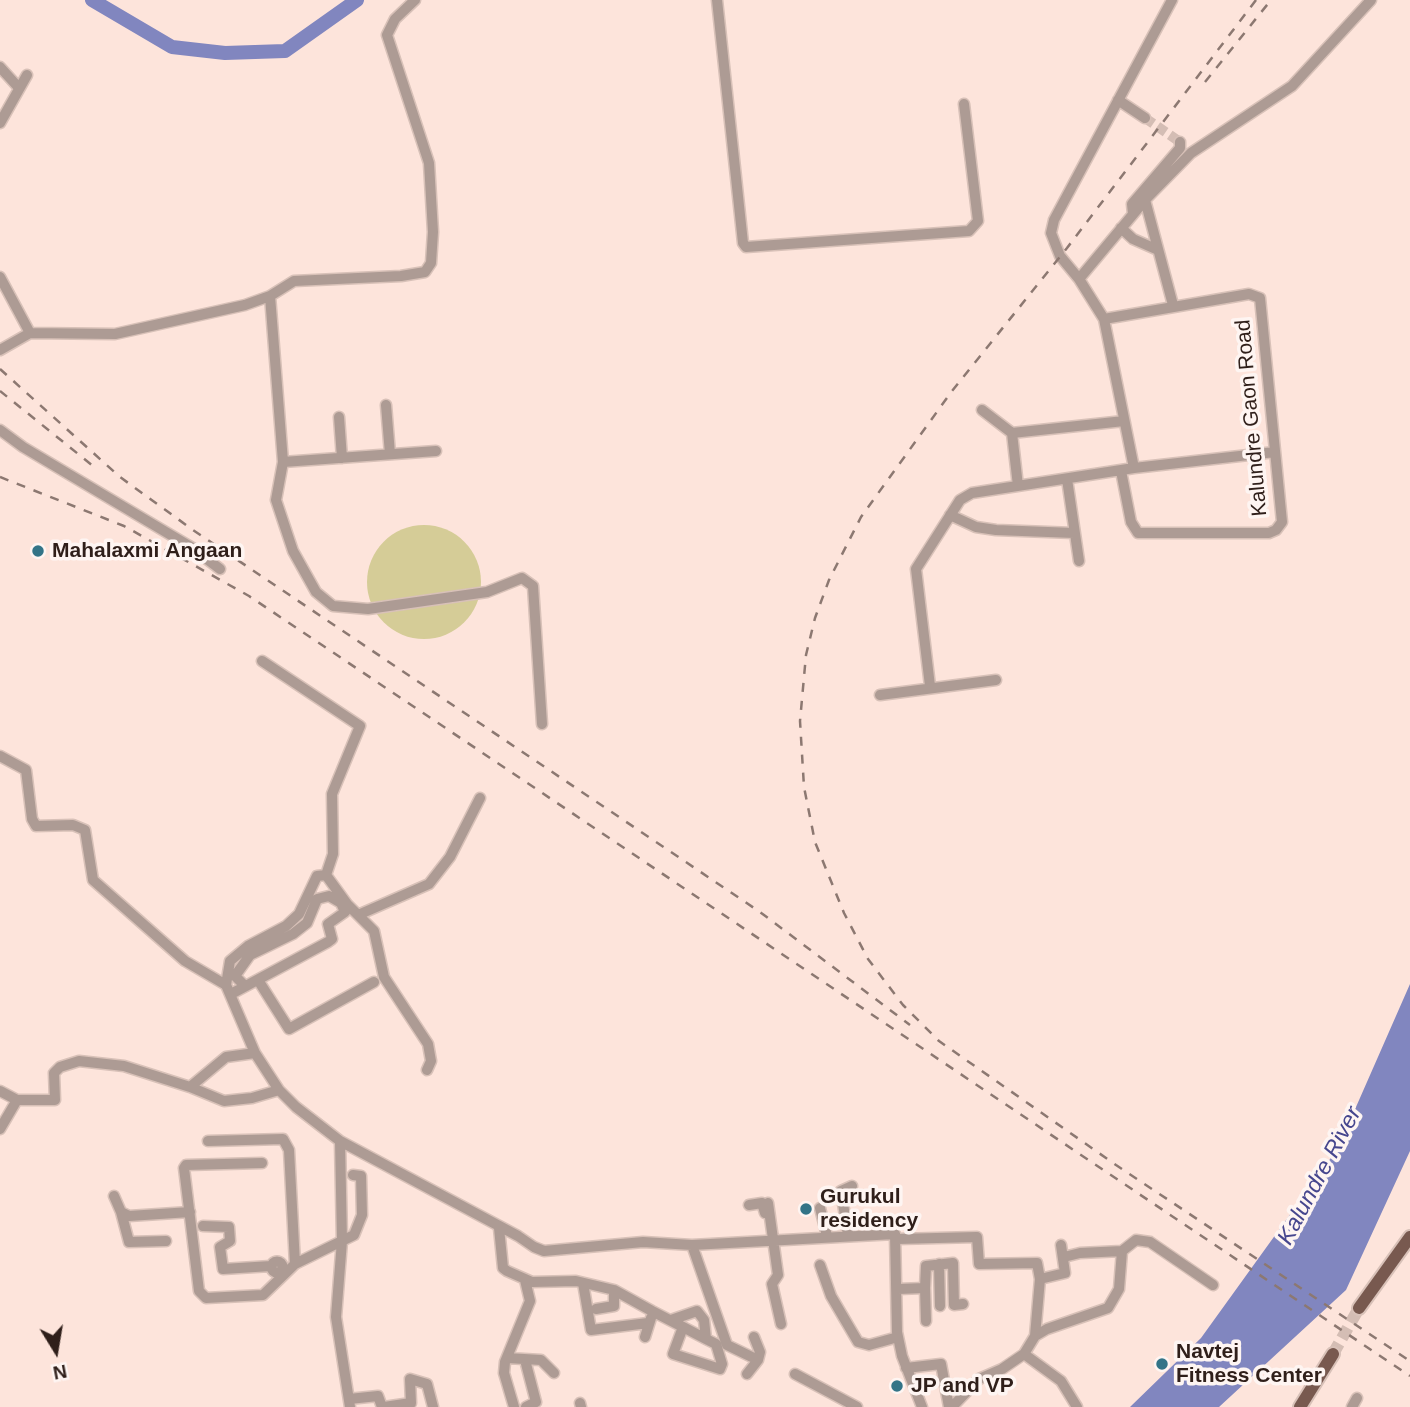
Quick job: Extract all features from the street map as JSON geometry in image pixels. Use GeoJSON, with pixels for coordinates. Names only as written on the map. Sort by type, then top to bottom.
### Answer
{"type":"FeatureCollection","features":[{"type":"Feature","properties":{"kind":"main road"},"geometry":{"type":"LineString","coordinates":[[1359,1308],[1410,1237]]}},
{"type":"Feature","properties":{"kind":"main road"},"geometry":{"type":"LineString","coordinates":[[1300,1407],[1333,1354]]}},
{"type":"Feature","properties":{"kind":"street"},"geometry":{"type":"LineString","coordinates":[[0,350],[30,333],[115,334],[270,296],[294,281],[401,276],[425,272],[431,263],[433,218],[429,163],[387,36],[395,19],[415,0]]}},
{"type":"Feature","properties":{"kind":"street"},"geometry":{"type":"LineString","coordinates":[[717,0],[743,243],[746,247],[969,231],[978,221],[964,104]]}},
{"type":"Feature","properties":{"kind":"street"},"geometry":{"type":"LineString","coordinates":[[1133,468],[1104,319],[1079,279],[1060,256],[1051,233],[1054,220],[1172,0]]}},
{"type":"Feature","properties":{"kind":"street"},"geometry":{"type":"LineString","coordinates":[[1079,279],[1145,200],[1191,153],[1292,86],[1371,0]]}},
{"type":"Feature","properties":{"kind":"street"},"geometry":{"type":"LineString","coordinates":[[0,67],[19,88]]}},
{"type":"Feature","properties":{"kind":"street"},"geometry":{"type":"LineString","coordinates":[[0,123],[27,75]]}},
{"type":"Feature","properties":{"kind":"street"},"geometry":{"type":"LineString","coordinates":[[1118,100],[1145,118]]}},
{"type":"Feature","properties":{"kind":"street"},"geometry":{"type":"LineString","coordinates":[[1133,214],[1132,204],[1180,148],[1180,142]]}},
{"type":"Feature","properties":{"kind":"street"},"geometry":{"type":"LineString","coordinates":[[1145,200],[1173,305]]}},
{"type":"Feature","properties":{"kind":"street"},"geometry":{"type":"LineString","coordinates":[[1121,229],[1133,239],[1158,250]]}},
{"type":"Feature","properties":{"kind":"street"},"geometry":{"type":"LineString","coordinates":[[0,277],[30,333]]}},
{"type":"Feature","properties":{"kind":"street","name":"Kalundre Gaon Road"},"geometry":{"type":"LineString","coordinates":[[1104,319],[1249,294],[1260,298],[1282,522],[1276,530],[1269,533],[1138,533],[1131,522],[1121,471]]}},
{"type":"Feature","properties":{"kind":"street"},"geometry":{"type":"LineString","coordinates":[[270,296],[284,462],[276,500],[293,551],[316,592],[333,606],[368,609],[487,592],[522,578],[533,586],[542,724]]}},
{"type":"Feature","properties":{"kind":"street"},"geometry":{"type":"LineString","coordinates":[[386,405],[390,454]]}},
{"type":"Feature","properties":{"kind":"street"},"geometry":{"type":"LineString","coordinates":[[982,410],[1012,433],[1124,421]]}},
{"type":"Feature","properties":{"kind":"street"},"geometry":{"type":"LineString","coordinates":[[339,417],[342,458]]}},
{"type":"Feature","properties":{"kind":"street"},"geometry":{"type":"LineString","coordinates":[[0,430],[23,447],[191,547],[220,569]]}},
{"type":"Feature","properties":{"kind":"street"},"geometry":{"type":"LineString","coordinates":[[1012,433],[1018,486]]}},
{"type":"Feature","properties":{"kind":"street"},"geometry":{"type":"LineString","coordinates":[[284,462],[436,451]]}},
{"type":"Feature","properties":{"kind":"street"},"geometry":{"type":"LineString","coordinates":[[930,686],[916,569],[960,500],[972,493],[1133,468],[1275,452]]}},
{"type":"Feature","properties":{"kind":"street"},"geometry":{"type":"LineString","coordinates":[[1066,479],[1079,561]]}},
{"type":"Feature","properties":{"kind":"street"},"geometry":{"type":"LineString","coordinates":[[950,515],[976,527],[996,530],[1074,533]]}},
{"type":"Feature","properties":{"kind":"street"},"geometry":{"type":"LineString","coordinates":[[262,661],[360,726],[332,794],[333,854],[326,875]]}},
{"type":"Feature","properties":{"kind":"street"},"geometry":{"type":"LineString","coordinates":[[880,695],[930,686],[996,680]]}},
{"type":"Feature","properties":{"kind":"street"},"geometry":{"type":"LineString","coordinates":[[0,756],[26,769],[32,818],[36,826],[73,825],[85,830],[93,880],[185,961],[228,990],[245,986],[258,980],[332,939],[327,927],[345,912],[341,903],[329,897],[317,899],[307,923],[293,934],[250,955],[235,976],[245,986]]}},
{"type":"Feature","properties":{"kind":"street"},"geometry":{"type":"LineString","coordinates":[[358,915],[429,884],[450,858],[480,798]]}},
{"type":"Feature","properties":{"kind":"street"},"geometry":{"type":"LineString","coordinates":[[326,875],[374,932],[384,977],[428,1044],[431,1061],[427,1070]]}},
{"type":"Feature","properties":{"kind":"street"},"geometry":{"type":"LineString","coordinates":[[326,875],[317,876],[299,914],[286,926],[248,946],[230,961],[228,990],[255,1053],[279,1090],[316,1124],[340,1141],[544,1251],[643,1242],[692,1245],[895,1234],[898,1337],[906,1368],[922,1407]]}},
{"type":"Feature","properties":{"kind":"street"},"geometry":{"type":"LineString","coordinates":[[258,980],[289,1029],[374,982]]}},
{"type":"Feature","properties":{"kind":"street"},"geometry":{"type":"LineString","coordinates":[[190,1087],[226,1057],[255,1053]]}},
{"type":"Feature","properties":{"kind":"street"},"geometry":{"type":"LineString","coordinates":[[0,1091],[17,1100],[55,1100],[54,1073],[79,1061],[124,1066],[224,1101],[252,1098],[279,1090]]}},
{"type":"Feature","properties":{"kind":"street"},"geometry":{"type":"LineString","coordinates":[[1,1125],[17,1100]]}},
{"type":"Feature","properties":{"kind":"street"},"geometry":{"type":"LineString","coordinates":[[208,1141],[283,1139],[289,1150],[289,1266],[263,1295],[206,1298],[199,1291],[186,1165],[262,1163]]}},
{"type":"Feature","properties":{"kind":"street"},"geometry":{"type":"LineString","coordinates":[[340,1141],[341,1241],[336,1317],[350,1403],[363,1403],[378,1396],[383,1407],[411,1403],[411,1379],[428,1384],[433,1407]]}},
{"type":"Feature","properties":{"kind":"street"},"geometry":{"type":"LineString","coordinates":[[203,1226],[229,1227],[230,1241],[220,1247],[223,1269],[271,1266],[276,1273],[354,1235],[362,1221],[361,1176],[353,1175]]}},
{"type":"Feature","properties":{"kind":"street"},"geometry":{"type":"LineString","coordinates":[[848,1236],[841,1191],[852,1186]]}},
{"type":"Feature","properties":{"kind":"street"},"geometry":{"type":"LineString","coordinates":[[114,1196],[129,1242],[166,1241]]}},
{"type":"Feature","properties":{"kind":"street"},"geometry":{"type":"LineString","coordinates":[[749,1205],[762,1203],[767,1207],[778,1275],[772,1284],[781,1324]]}},
{"type":"Feature","properties":{"kind":"street"},"geometry":{"type":"LineString","coordinates":[[820,1208],[827,1236]]}},
{"type":"Feature","properties":{"kind":"street"},"geometry":{"type":"LineString","coordinates":[[121,1212],[130,1216],[190,1212]]}},
{"type":"Feature","properties":{"kind":"street"},"geometry":{"type":"LineString","coordinates":[[499,1228],[503,1268],[525,1280],[583,1283],[614,1290],[706,1339],[718,1348],[720,1369],[673,1354],[683,1327]]}},
{"type":"Feature","properties":{"kind":"street"},"geometry":{"type":"LineString","coordinates":[[897,1239],[981,1237],[976,1261],[987,1264],[1037,1263],[1040,1279],[1035,1336],[1024,1354],[1002,1369],[979,1379],[951,1407]]}},
{"type":"Feature","properties":{"kind":"street"},"geometry":{"type":"LineString","coordinates":[[1063,1257],[1080,1253],[1122,1251],[1136,1240],[1150,1242],[1213,1285]]}},
{"type":"Feature","properties":{"kind":"street"},"geometry":{"type":"LineString","coordinates":[[692,1245],[727,1345],[726,1362]]}},
{"type":"Feature","properties":{"kind":"street"},"geometry":{"type":"LineString","coordinates":[[1040,1279],[1065,1273],[1061,1245]]}},
{"type":"Feature","properties":{"kind":"street"},"geometry":{"type":"LineString","coordinates":[[1035,1336],[1047,1329],[1108,1308],[1119,1289],[1122,1251]]}},
{"type":"Feature","properties":{"kind":"street"},"geometry":{"type":"LineString","coordinates":[[820,1265],[831,1296],[858,1342],[869,1345],[898,1337]]}},
{"type":"Feature","properties":{"kind":"street"},"geometry":{"type":"LineString","coordinates":[[939,1265],[940,1306]]}},
{"type":"Feature","properties":{"kind":"street"},"geometry":{"type":"LineString","coordinates":[[926,1308],[958,1304],[954,1265],[926,1266],[925,1288],[926,1321]]}},
{"type":"Feature","properties":{"kind":"street"},"geometry":{"type":"LineString","coordinates":[[514,1407],[504,1373],[507,1358],[530,1301],[525,1280]]}},
{"type":"Feature","properties":{"kind":"street"},"geometry":{"type":"LineString","coordinates":[[583,1283],[591,1330],[648,1323]]}},
{"type":"Feature","properties":{"kind":"street"},"geometry":{"type":"LineString","coordinates":[[898,1289],[925,1288]]}},
{"type":"Feature","properties":{"kind":"street"},"geometry":{"type":"LineString","coordinates":[[596,1309],[614,1306],[614,1290]]}},
{"type":"Feature","properties":{"kind":"street"},"geometry":{"type":"LineString","coordinates":[[645,1337],[654,1311]]}},
{"type":"Feature","properties":{"kind":"street"},"geometry":{"type":"LineString","coordinates":[[671,1321],[697,1311],[704,1320],[706,1339]]}},
{"type":"Feature","properties":{"kind":"street"},"geometry":{"type":"LineString","coordinates":[[747,1374],[758,1360],[760,1352],[754,1337]]}},
{"type":"Feature","properties":{"kind":"street"},"geometry":{"type":"LineString","coordinates":[[727,1345],[758,1360]]}},
{"type":"Feature","properties":{"kind":"street"},"geometry":{"type":"LineString","coordinates":[[1024,1354],[1061,1381],[1076,1407]]}},
{"type":"Feature","properties":{"kind":"street"},"geometry":{"type":"LineString","coordinates":[[507,1358],[525,1360],[529,1357],[541,1360],[554,1373]]}},
{"type":"Feature","properties":{"kind":"street"},"geometry":{"type":"LineString","coordinates":[[525,1360],[536,1402],[526,1407]]}},
{"type":"Feature","properties":{"kind":"street"},"geometry":{"type":"LineString","coordinates":[[906,1368],[941,1364],[951,1407]]}},
{"type":"Feature","properties":{"kind":"street"},"geometry":{"type":"LineString","coordinates":[[795,1374],[857,1407]]}},
{"type":"Feature","properties":{"kind":"shaded area"},"geometry":{"type":"Polygon","coordinates":[[[424,525],[446,529],[465,541],[477,560],[481,582],[477,604],[465,623],[446,635],[424,639],[402,635],[383,623],[371,604],[367,582],[371,560],[383,541],[402,529],[424,525]]]}},
{"type":"Feature","properties":{"kind":"water","name":"Kalundre River"},"geometry":{"type":"Polygon","coordinates":[[[1410,984],[1410,1151],[1346,1290],[1219,1407],[1130,1407],[1201,1338],[1338,1148],[1410,984]]]}},
{"type":"Feature","properties":{"kind":"waterway"},"geometry":{"type":"LineString","coordinates":[[92,0],[172,47],[225,53],[285,51],[357,0]]}},
{"type":"Feature","properties":{"kind":"tunnel"},"geometry":{"type":"LineString","coordinates":[[1145,118],[1180,142]]}},
{"type":"Feature","properties":{"kind":"tunnel"},"geometry":{"type":"LineString","coordinates":[[1333,1354],[1359,1308]]}},
{"type":"Feature","properties":{"kind":"railway"},"geometry":{"type":"LineString","coordinates":[[1256,0],[1067,248],[952,391],[861,517],[829,580],[815,618],[806,655],[800,721],[804,787],[815,842],[844,913],[868,959],[903,1005],[939,1041],[1116,1165],[1410,1361]]}},
{"type":"Feature","properties":{"kind":"railway"},"geometry":{"type":"LineString","coordinates":[[1205,82],[1271,0]]}},
{"type":"Feature","properties":{"kind":"railway"},"geometry":{"type":"LineString","coordinates":[[0,369],[120,477],[193,530],[760,912],[910,1025]]}},
{"type":"Feature","properties":{"kind":"railway"},"geometry":{"type":"LineString","coordinates":[[0,391],[98,470]]}},
{"type":"Feature","properties":{"kind":"railway"},"geometry":{"type":"LineString","coordinates":[[0,477],[124,526],[249,596],[1410,1376]]}},
{"type":"Feature","properties":{"kind":"place","name":"Mahalaxmi Angaan"},"geometry":{"type":"Point","coordinates":[38,551]}},
{"type":"Feature","properties":{"kind":"place","name":"Gurukul residency"},"geometry":{"type":"Point","coordinates":[806,1209]}},
{"type":"Feature","properties":{"kind":"place","name":"Navtej Fitness Center"},"geometry":{"type":"Point","coordinates":[1162,1364]}},
{"type":"Feature","properties":{"kind":"place","name":"JP and VP"},"geometry":{"type":"Point","coordinates":[897,1386]}}]}
